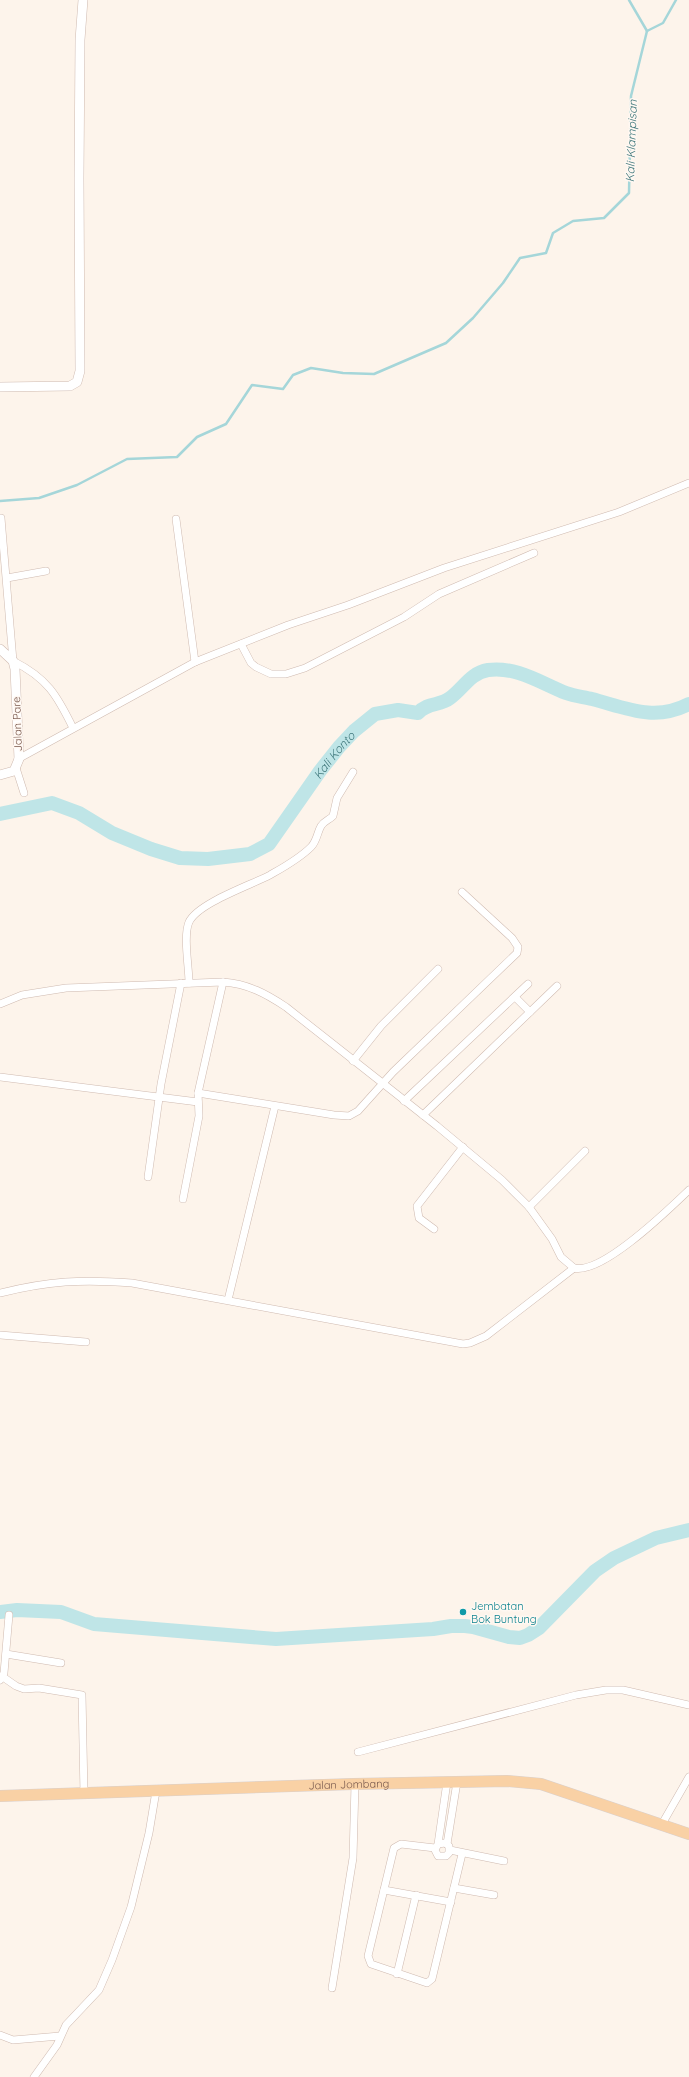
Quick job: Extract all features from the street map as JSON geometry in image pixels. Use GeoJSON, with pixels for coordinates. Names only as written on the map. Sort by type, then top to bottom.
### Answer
{"type":"FeatureCollection","features":[{"type":"Feature","properties":{"kind":"main road","name":"Jalan Jombang"},"geometry":{"type":"LineString","coordinates":[[0,1796],[354,1784],[507,1781],[541,1784],[689,1834]]}},
{"type":"Feature","properties":{"kind":"street"},"geometry":{"type":"LineString","coordinates":[[0,387],[70,386],[77,382],[80,371],[80,40],[83,0]]}},
{"type":"Feature","properties":{"kind":"street"},"geometry":{"type":"LineString","coordinates":[[24,793],[17,763],[73,728],[195,662],[478,556],[619,512],[689,482]]}},
{"type":"Feature","properties":{"kind":"street"},"geometry":{"type":"LineString","coordinates":[[1,518],[13,661]]}},
{"type":"Feature","properties":{"kind":"street"},"geometry":{"type":"LineString","coordinates":[[176,519],[195,662]]}},
{"type":"Feature","properties":{"kind":"street"},"geometry":{"type":"LineString","coordinates":[[241,644],[251,663],[256,667],[271,674],[286,674],[305,668],[404,617],[439,594],[534,553]]}},
{"type":"Feature","properties":{"kind":"street"},"geometry":{"type":"LineString","coordinates":[[7,578],[46,571]]}},
{"type":"Feature","properties":{"kind":"street"},"geometry":{"type":"LineString","coordinates":[[0,649],[13,661],[34,674],[52,689],[73,728]]}},
{"type":"Feature","properties":{"kind":"street","name":"Jalan Pare"},"geometry":{"type":"LineString","coordinates":[[0,775],[10,773],[17,763],[17,698],[13,661]]}},
{"type":"Feature","properties":{"kind":"street"},"geometry":{"type":"LineString","coordinates":[[148,1177],[159,1097],[185,983],[187,929],[192,918],[217,898],[234,893],[270,875],[298,858],[311,847],[318,836],[320,827],[324,821],[332,816],[336,798],[349,777],[354,772]]}},
{"type":"Feature","properties":{"kind":"street"},"geometry":{"type":"LineString","coordinates":[[198,1093],[334,1116],[349,1116],[365,1104],[382,1084],[517,953],[518,947],[512,938],[462,892]]}},
{"type":"Feature","properties":{"kind":"street"},"geometry":{"type":"LineString","coordinates":[[353,1061],[381,1026],[438,969]]}},
{"type":"Feature","properties":{"kind":"street"},"geometry":{"type":"LineString","coordinates":[[182,1199],[199,1116],[198,1093],[223,982]]}},
{"type":"Feature","properties":{"kind":"street"},"geometry":{"type":"LineString","coordinates":[[0,1004],[22,995],[66,988],[223,982],[250,986],[267,994],[423,1115],[502,1180],[529,1207],[552,1239],[561,1257],[574,1268]]}},
{"type":"Feature","properties":{"kind":"street"},"geometry":{"type":"LineString","coordinates":[[404,1101],[528,984]]}},
{"type":"Feature","properties":{"kind":"street"},"geometry":{"type":"LineString","coordinates":[[423,1115],[557,986]]}},
{"type":"Feature","properties":{"kind":"street"},"geometry":{"type":"LineString","coordinates":[[515,997],[530,1012]]}},
{"type":"Feature","properties":{"kind":"street"},"geometry":{"type":"LineString","coordinates":[[0,1077],[198,1102]]}},
{"type":"Feature","properties":{"kind":"street"},"geometry":{"type":"LineString","coordinates":[[228,1300],[275,1106]]}},
{"type":"Feature","properties":{"kind":"street"},"geometry":{"type":"LineString","coordinates":[[434,1229],[419,1218],[417,1212],[418,1206],[463,1147]]}},
{"type":"Feature","properties":{"kind":"street"},"geometry":{"type":"LineString","coordinates":[[529,1207],[585,1151]]}},
{"type":"Feature","properties":{"kind":"street"},"geometry":{"type":"LineString","coordinates":[[0,1293],[34,1285],[82,1280],[132,1283],[429,1339],[470,1344],[486,1336],[574,1268],[586,1268],[622,1248],[651,1226],[689,1190]]}},
{"type":"Feature","properties":{"kind":"street"},"geometry":{"type":"LineString","coordinates":[[0,1335],[86,1342]]}},
{"type":"Feature","properties":{"kind":"street"},"geometry":{"type":"LineString","coordinates":[[9,1615],[1,1678],[24,1689],[39,1688],[82,1695],[84,1794]]}},
{"type":"Feature","properties":{"kind":"street"},"geometry":{"type":"LineString","coordinates":[[4,1650],[61,1663]]}},
{"type":"Feature","properties":{"kind":"street"},"geometry":{"type":"LineString","coordinates":[[358,1752],[576,1695],[606,1690],[624,1690],[689,1705]]}},
{"type":"Feature","properties":{"kind":"street"},"geometry":{"type":"LineString","coordinates":[[662,1824],[689,1777]]}},
{"type":"Feature","properties":{"kind":"street"},"geometry":{"type":"LineString","coordinates":[[452,1782],[448,1847],[446,1856],[441,1857],[435,1852],[452,1782]]}},
{"type":"Feature","properties":{"kind":"street"},"geometry":{"type":"LineString","coordinates":[[332,1988],[353,1858],[354,1784]]}},
{"type":"Feature","properties":{"kind":"street"},"geometry":{"type":"LineString","coordinates":[[34,2077],[57,2045],[66,2025],[98,1990],[119,1945],[137,1882],[156,1791]]}},
{"type":"Feature","properties":{"kind":"street"},"geometry":{"type":"LineString","coordinates":[[462,1854],[431,1982],[427,1983],[371,1964],[368,1959],[396,1846],[401,1844],[437,1846],[443,1842],[448,1847],[462,1854],[504,1861]]}},
{"type":"Feature","properties":{"kind":"street"},"geometry":{"type":"LineString","coordinates":[[454,1888],[494,1895]]}},
{"type":"Feature","properties":{"kind":"street"},"geometry":{"type":"LineString","coordinates":[[384,1890],[451,1902]]}},
{"type":"Feature","properties":{"kind":"street"},"geometry":{"type":"LineString","coordinates":[[397,1974],[416,1896]]}},
{"type":"Feature","properties":{"kind":"street"},"geometry":{"type":"LineString","coordinates":[[0,2035],[14,2040],[60,2037]]}},
{"type":"Feature","properties":{"kind":"waterway"},"geometry":{"type":"LineString","coordinates":[[629,0],[647,31]]}},
{"type":"Feature","properties":{"kind":"waterway","name":"Kali Klampisan"},"geometry":{"type":"LineString","coordinates":[[647,31],[663,23],[676,0]]}},
{"type":"Feature","properties":{"kind":"waterway","name":"Kali Klampisan"},"geometry":{"type":"LineString","coordinates":[[0,501],[39,498],[77,485],[127,459],[177,457],[197,437],[226,424],[252,385],[283,389],[293,375],[311,368],[343,373],[374,374],[446,343],[473,318],[503,283],[520,258],[546,253],[553,233],[573,221],[604,218],[629,193],[631,96],[647,31]]}},
{"type":"Feature","properties":{"kind":"waterway","name":"Kali Konto"},"geometry":{"type":"LineString","coordinates":[[0,814],[52,803],[79,813],[112,833],[151,849],[180,858],[208,859],[250,854],[269,844],[320,771],[339,747],[354,731],[375,714],[398,710],[418,713],[426,707],[442,702],[455,694],[476,674],[488,670],[508,670],[528,676],[569,694],[640,712],[664,712],[689,704]]}},
{"type":"Feature","properties":{"kind":"waterway"},"geometry":{"type":"LineString","coordinates":[[0,1612],[17,1610],[61,1612],[94,1624],[276,1639],[433,1629],[451,1626],[473,1627],[509,1637],[520,1638],[539,1628],[595,1571],[614,1558],[656,1538],[689,1530]]}},
{"type":"Feature","properties":{"kind":"place","name":"Jembatan Bok Buntung"},"geometry":{"type":"Point","coordinates":[463,1612]}}]}
